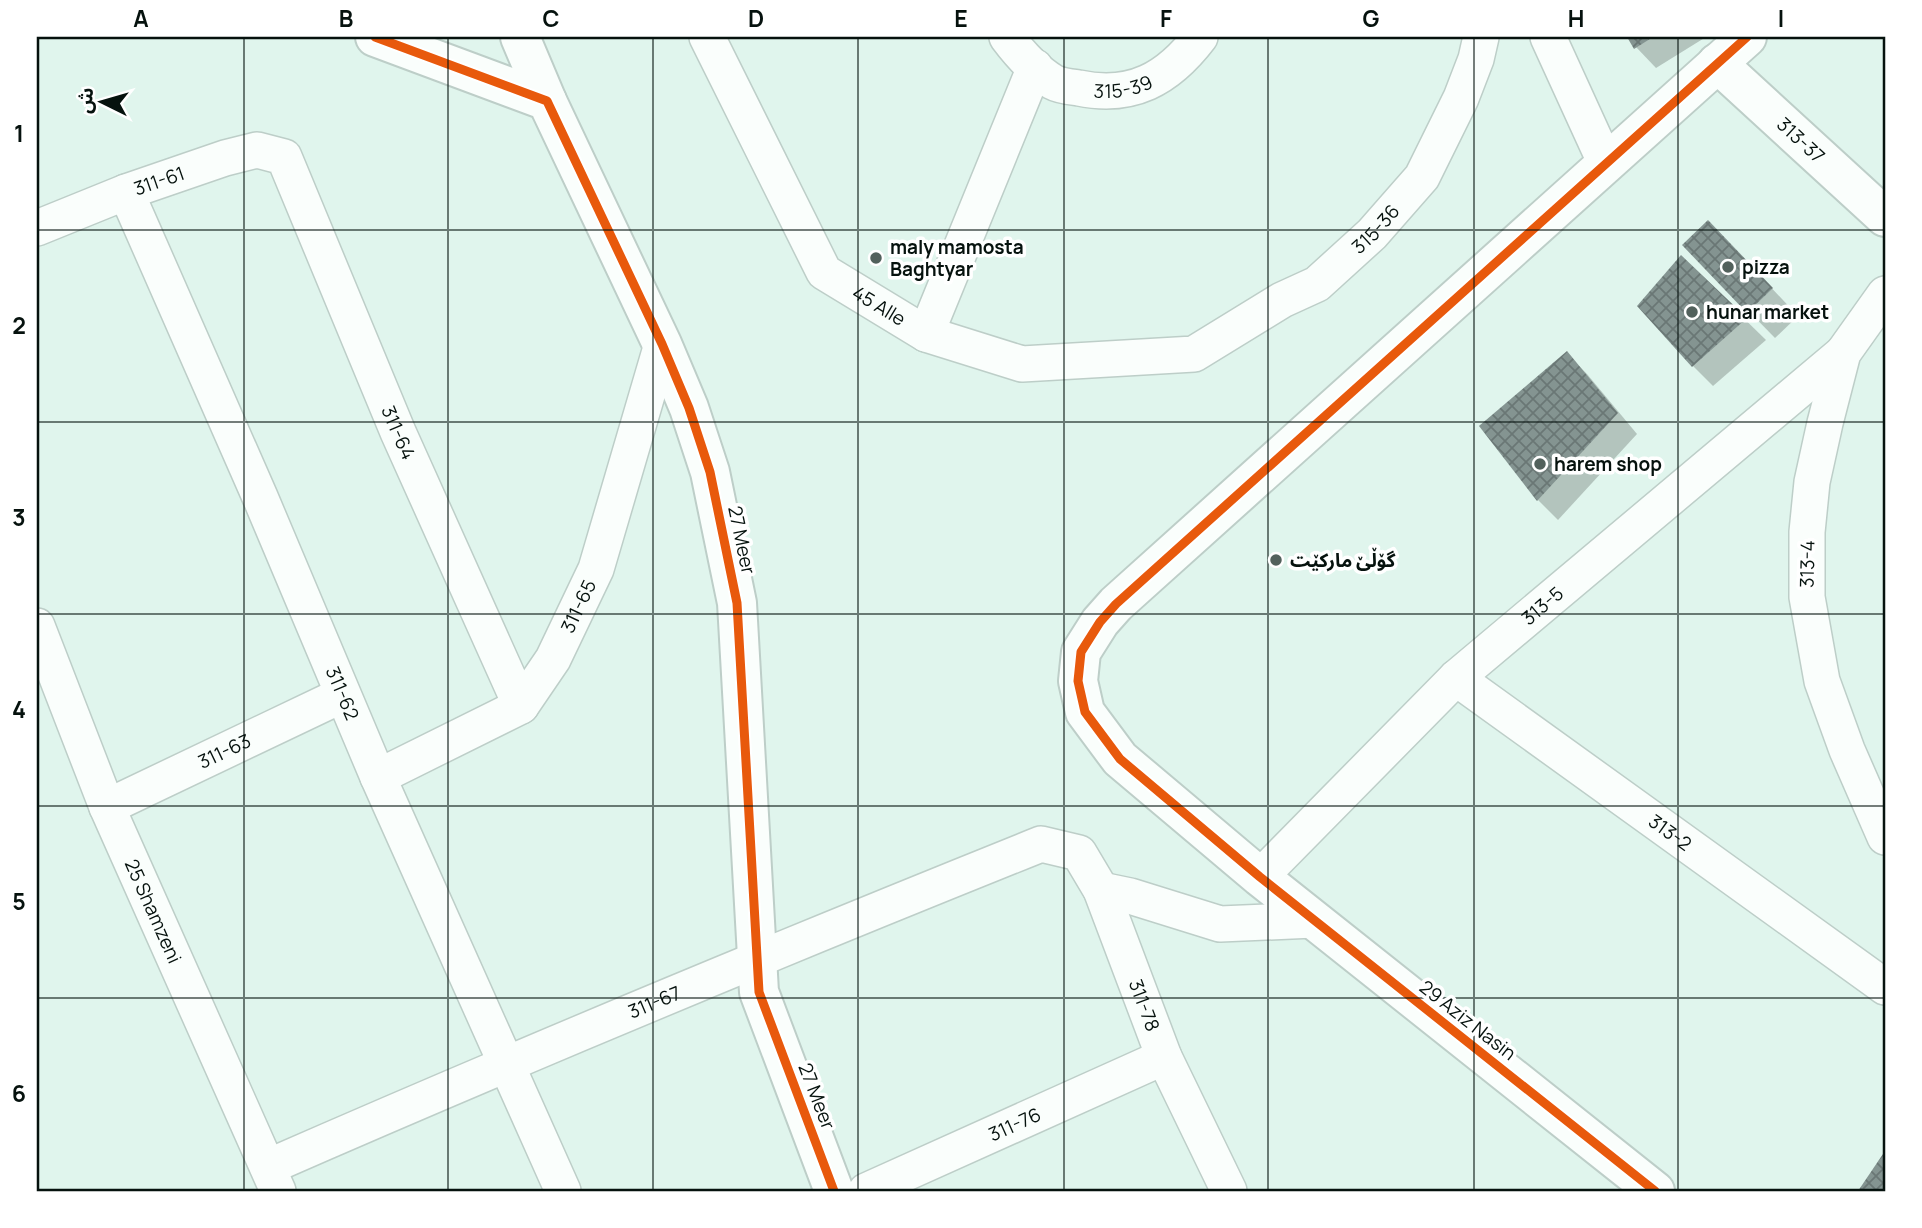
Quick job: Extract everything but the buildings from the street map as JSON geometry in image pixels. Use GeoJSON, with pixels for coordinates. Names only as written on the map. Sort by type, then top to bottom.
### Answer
{"type":"FeatureCollection","features":[{"type":"Feature","properties":{"kind":"street"},"geometry":{"type":"LineString","coordinates":[[375,37],[547,101]]}},
{"type":"Feature","properties":{"kind":"street"},"geometry":{"type":"LineString","coordinates":[[520,37],[547,101]]}},
{"type":"Feature","properties":{"kind":"street","name":"45 Alle"},"geometry":{"type":"LineString","coordinates":[[707,37],[824,271],[926,334],[1022,364],[1194,354]]}},
{"type":"Feature","properties":{"kind":"street","name":"315-39"},"geometry":{"type":"LineString","coordinates":[[1007,37],[1035,68],[1055,83],[1118,92],[1146,84],[1189,51],[1200,37]]}},
{"type":"Feature","properties":{"kind":"street"},"geometry":{"type":"LineString","coordinates":[[1548,37],[1606,164]]}},
{"type":"Feature","properties":{"kind":"street","name":"29 Aziz Nasin"},"geometry":{"type":"LineString","coordinates":[[1655,1191],[1260,877],[1120,759],[1085,712],[1078,681],[1081,652],[1100,622],[1116,604],[1747,37]]}},
{"type":"Feature","properties":{"kind":"street","name":"315-36"},"geometry":{"type":"LineString","coordinates":[[1194,354],[1283,300],[1317,284],[1372,234],[1423,177],[1461,98],[1476,59],[1473,38]]}},
{"type":"Feature","properties":{"kind":"street","name":"313-37"},"geometry":{"type":"LineString","coordinates":[[1717,63],[1885,217]]}},
{"type":"Feature","properties":{"kind":"street"},"geometry":{"type":"LineString","coordinates":[[926,334],[1035,68]]}},
{"type":"Feature","properties":{"kind":"street","name":"27 Meer"},"geometry":{"type":"LineString","coordinates":[[547,101],[662,344],[689,408],[710,472],[737,603],[759,992],[834,1191]]}},
{"type":"Feature","properties":{"kind":"street","name":"311-61"},"geometry":{"type":"LineString","coordinates":[[37,228],[126,192],[225,158],[257,150],[284,157]]}},
{"type":"Feature","properties":{"kind":"street","name":"311-64"},"geometry":{"type":"LineString","coordinates":[[284,157],[398,432],[521,706]]}},
{"type":"Feature","properties":{"kind":"street","name":"311-62"},"geometry":{"type":"LineString","coordinates":[[126,192],[260,497],[342,695],[563,1191]]}},
{"type":"Feature","properties":{"kind":"street","name":"313-4"},"geometry":{"type":"LineString","coordinates":[[1885,294],[1843,354],[1812,482],[1807,532],[1807,597],[1822,681],[1847,750],[1885,837]]}},
{"type":"Feature","properties":{"kind":"street","name":"311-65"},"geometry":{"type":"LineString","coordinates":[[521,706],[552,659],[596,569],[662,344]]}},
{"type":"Feature","properties":{"kind":"street","name":"313-5"},"geometry":{"type":"LineString","coordinates":[[1260,877],[1456,678],[1843,354]]}},
{"type":"Feature","properties":{"kind":"street","name":"25 Shamzeni"},"geometry":{"type":"LineString","coordinates":[[37,626],[107,807],[273,1179]]}},
{"type":"Feature","properties":{"kind":"street","name":"313-2"},"geometry":{"type":"LineString","coordinates":[[1456,678],[1885,987]]}},
{"type":"Feature","properties":{"kind":"street","name":"311-63"},"geometry":{"type":"LineString","coordinates":[[107,807],[342,695]]}},
{"type":"Feature","properties":{"kind":"street"},"geometry":{"type":"LineString","coordinates":[[378,777],[521,706]]}},
{"type":"Feature","properties":{"kind":"street","name":"311-67"},"geometry":{"type":"LineString","coordinates":[[273,1179],[507,1063],[757,958],[1041,844]]}},
{"type":"Feature","properties":{"kind":"street","name":"311-78"},"geometry":{"type":"LineString","coordinates":[[1041,844],[1079,853],[1101,890],[1164,1057],[1229,1191]]}},
{"type":"Feature","properties":{"kind":"street"},"geometry":{"type":"LineString","coordinates":[[1101,890],[1130,896],[1220,924],[1314,920]]}},
{"type":"Feature","properties":{"kind":"street","name":"311-76"},"geometry":{"type":"LineString","coordinates":[[866,1191],[1164,1057]]}},
{"type":"Feature","properties":{"kind":"cycle path"},"geometry":{"type":"LineString","coordinates":[[375,37],[547,101],[662,344],[689,408],[710,472],[737,603],[759,992],[834,1191]]}},
{"type":"Feature","properties":{"kind":"cycle path"},"geometry":{"type":"LineString","coordinates":[[1655,1191],[1260,877],[1120,759],[1085,712],[1078,681],[1081,652],[1100,622],[1116,604],[1747,37]]}},
{"type":"Feature","properties":{"kind":"place","name":"maly mamosta Baghtyar"},"geometry":{"type":"Point","coordinates":[876,258]}},
{"type":"Feature","properties":{"kind":"place","name":"pizza"},"geometry":{"type":"Point","coordinates":[1728,267]}},
{"type":"Feature","properties":{"kind":"place","name":"hunar market"},"geometry":{"type":"Point","coordinates":[1692,312]}},
{"type":"Feature","properties":{"kind":"place","name":"harem shop"},"geometry":{"type":"Point","coordinates":[1540,464]}},
{"type":"Feature","properties":{"kind":"place","name":"گۆڵێ مارکێت"},"geometry":{"type":"Point","coordinates":[1276,560]}}]}
